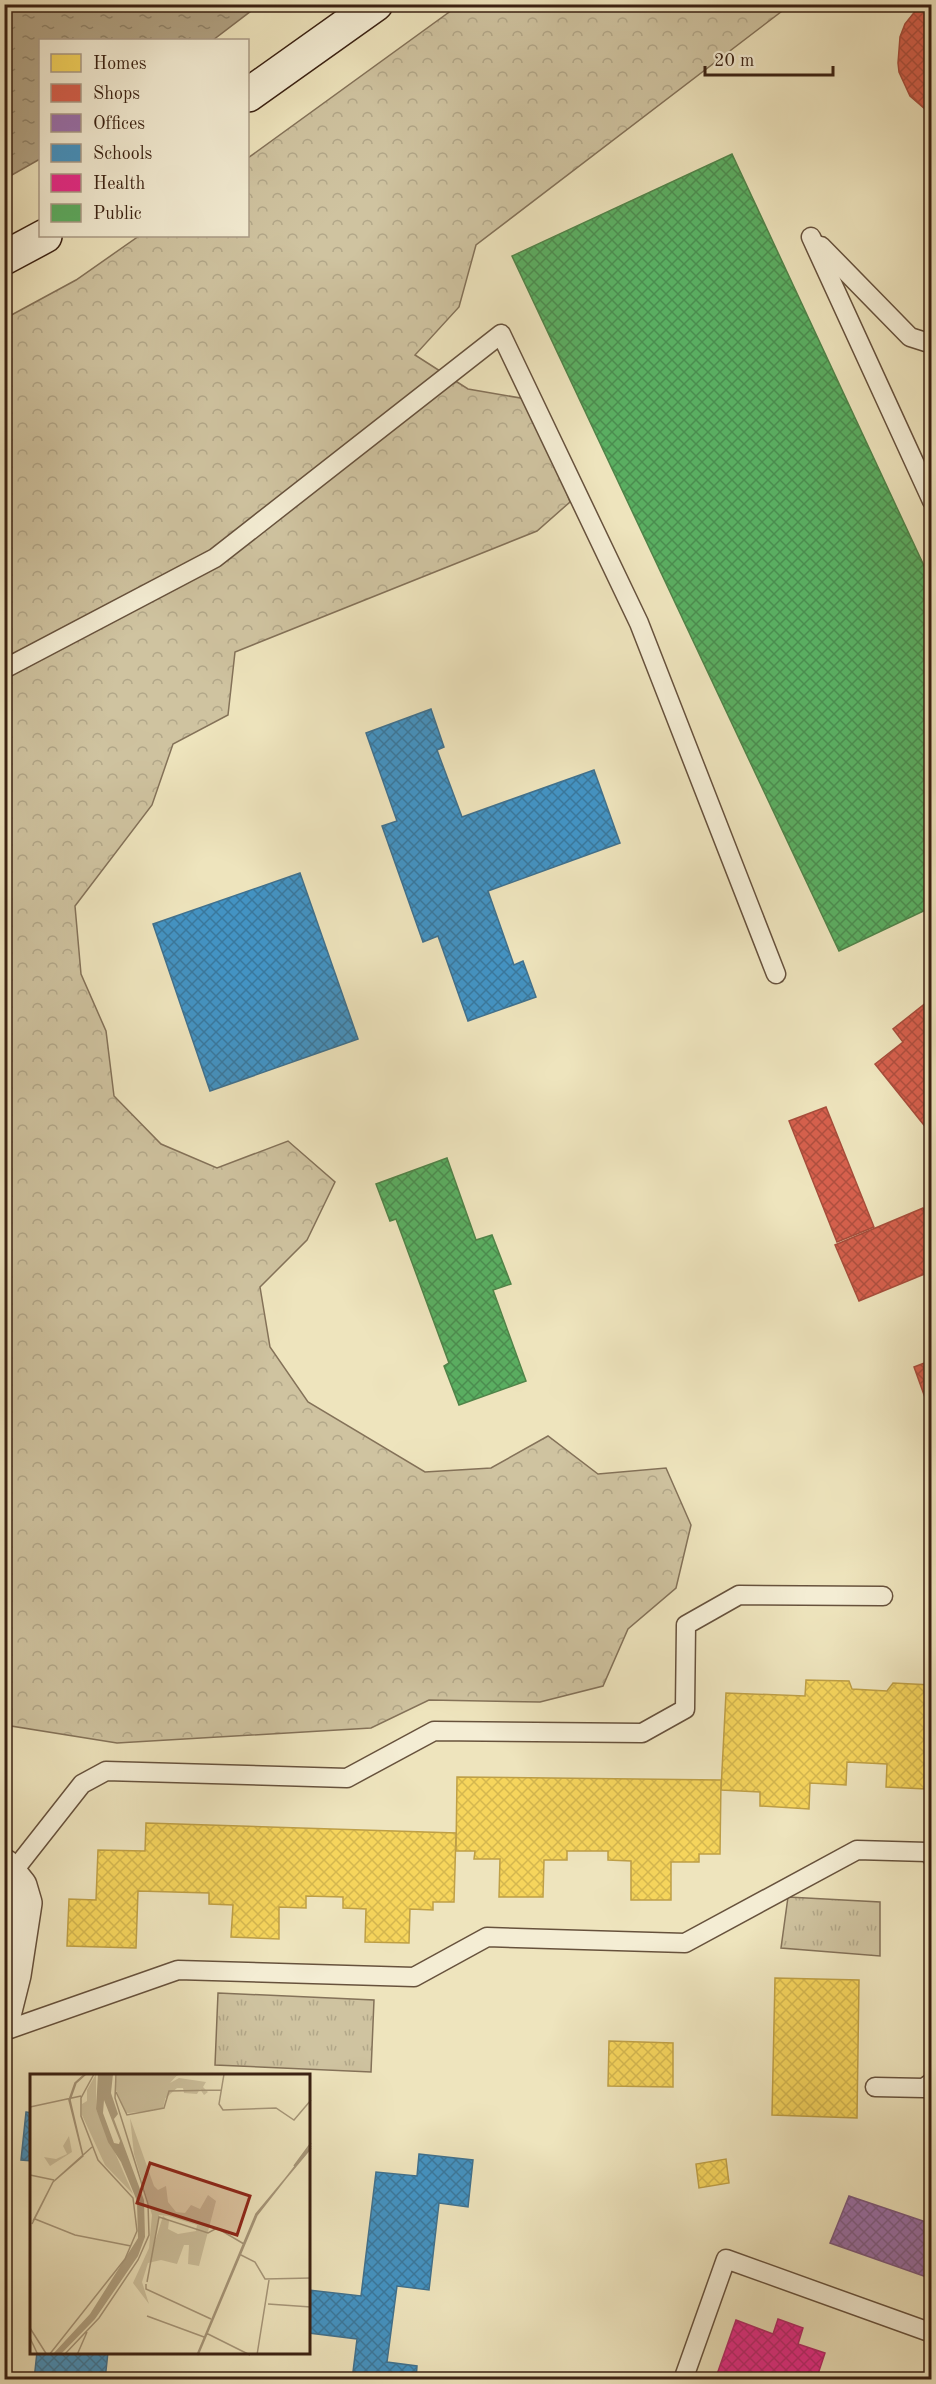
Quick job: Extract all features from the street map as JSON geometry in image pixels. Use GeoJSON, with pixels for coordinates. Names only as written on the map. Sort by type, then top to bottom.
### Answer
{"type":"FeatureCollection","features":[{"type":"Feature","properties":{"kind":"main road"},"geometry":{"type":"LineString","coordinates":[[249,94],[376,4]]}},
{"type":"Feature","properties":{"kind":"main road"},"geometry":{"type":"LineString","coordinates":[[4,258],[43,237]]}},
{"type":"Feature","properties":{"kind":"main road"},"geometry":{"type":"LineString","coordinates":[[4,2015],[14,1976],[25,1903],[20,1886],[8,1870]]}},
{"type":"Feature","properties":{"kind":"lane"},"geometry":{"type":"LineString","coordinates":[[932,344],[910,337],[811,237],[932,501]]}},
{"type":"Feature","properties":{"kind":"lane"},"geometry":{"type":"LineString","coordinates":[[4,669],[214,558],[501,334],[639,623],[776,974]]}},
{"type":"Feature","properties":{"kind":"lane"},"geometry":{"type":"LineString","coordinates":[[8,1870],[82,1784],[106,1771],[347,1778],[434,1731],[642,1733],[685,1709],[686,1625],[739,1595],[883,1596]]}},
{"type":"Feature","properties":{"kind":"lane"},"geometry":{"type":"LineString","coordinates":[[4,2031],[178,1970],[414,1977],[487,1937],[685,1943],[857,1850],[927,1852],[932,1857]]}},
{"type":"Feature","properties":{"kind":"lane"},"geometry":{"type":"LineString","coordinates":[[875,2087],[924,2088],[932,2082]]}},
{"type":"Feature","properties":{"kind":"lane"},"geometry":{"type":"LineString","coordinates":[[683,2379],[726,2259],[932,2333]]}},
{"type":"Feature","properties":{"kind":"green space"},"geometry":{"type":"Polygon","coordinates":[[[459,5],[790,5],[476,245],[459,307],[415,355],[468,389],[532,400],[570,502],[537,531],[235,652],[228,715],[173,744],[152,805],[75,906],[81,974],[106,1031],[114,1096],[161,1144],[217,1168],[288,1141],[335,1182],[307,1240],[260,1287],[270,1347],[308,1402],[425,1472],[491,1468],[548,1436],[598,1474],[666,1468],[691,1525],[676,1588],[628,1629],[603,1686],[540,1702],[429,1700],[371,1728],[117,1743],[5,1725],[4,319],[76,280],[138,237],[249,237],[249,157],[459,5]]]}},
{"type":"Feature","properties":{"kind":"green space"},"geometry":{"type":"Polygon","coordinates":[[[788,1897],[880,1902],[880,1956],[781,1948],[788,1897]]]}},
{"type":"Feature","properties":{"kind":"green space"},"geometry":{"type":"Polygon","coordinates":[[[218,1993],[374,2000],[371,2072],[215,2065],[218,1993]]]}},
{"type":"Feature","properties":{"kind":"water"},"geometry":{"type":"Polygon","coordinates":[[[5,4],[259,4],[214,39],[39,39],[39,160],[5,179],[5,4]]]}},
{"type":"Feature","properties":{"kind":"building: Homes"},"geometry":{"type":"Polygon","coordinates":[[[806,1680],[849,1681],[852,1689],[887,1691],[893,1683],[932,1685],[932,1818],[925,1817],[926,1789],[886,1787],[887,1764],[847,1762],[846,1785],[810,1783],[809,1809],[760,1806],[760,1792],[721,1790],[726,1693],[805,1696],[806,1680]]]}},
{"type":"Feature","properties":{"kind":"building: Homes"},"geometry":{"type":"Polygon","coordinates":[[[457,1777],[721,1780],[720,1854],[699,1854],[699,1862],[671,1862],[671,1900],[631,1900],[631,1861],[608,1860],[608,1851],[567,1851],[567,1860],[544,1860],[543,1897],[499,1897],[500,1859],[474,1859],[475,1851],[456,1851],[457,1777]]]}},
{"type":"Feature","properties":{"kind":"building: Homes"},"geometry":{"type":"Polygon","coordinates":[[[146,1823],[456,1833],[454,1902],[433,1902],[433,1910],[410,1909],[409,1943],[365,1942],[366,1909],[343,1908],[343,1897],[306,1896],[306,1908],[279,1907],[279,1939],[231,1937],[233,1905],[209,1904],[209,1893],[138,1891],[136,1948],[67,1946],[69,1899],[96,1900],[98,1850],[145,1851],[146,1823]]]}},
{"type":"Feature","properties":{"kind":"building: Homes"},"geometry":{"type":"Polygon","coordinates":[[[775,1978],[859,1980],[857,2118],[772,2115],[775,1978]]]}},
{"type":"Feature","properties":{"kind":"building: Homes"},"geometry":{"type":"Polygon","coordinates":[[[609,2041],[673,2043],[673,2087],[608,2086],[609,2041]]]}},
{"type":"Feature","properties":{"kind":"building: Homes"},"geometry":{"type":"Polygon","coordinates":[[[726,2159],[729,2183],[699,2188],[696,2164],[726,2159]]]}},
{"type":"Feature","properties":{"kind":"building: Shops"},"geometry":{"type":"Polygon","coordinates":[[[921,4],[932,4],[932,115],[910,96],[899,72],[898,63],[900,37],[905,24],[921,4]]]}},
{"type":"Feature","properties":{"kind":"building: Shops"},"geometry":{"type":"Polygon","coordinates":[[[932,998],[932,1135],[875,1064],[903,1042],[893,1029],[932,998]]]}},
{"type":"Feature","properties":{"kind":"building: Shops"},"geometry":{"type":"Polygon","coordinates":[[[826,1107],[874,1227],[837,1242],[789,1121],[826,1107]]]}},
{"type":"Feature","properties":{"kind":"building: Shops"},"geometry":{"type":"Polygon","coordinates":[[[923,1208],[932,1228],[932,1271],[859,1301],[835,1245],[923,1208]]]}},
{"type":"Feature","properties":{"kind":"building: Shops"},"geometry":{"type":"Polygon","coordinates":[[[932,1360],[932,1417],[914,1367],[932,1360]]]}},
{"type":"Feature","properties":{"kind":"building: Offices"},"geometry":{"type":"Polygon","coordinates":[[[849,2196],[932,2224],[932,2279],[830,2243],[849,2196]]]}},
{"type":"Feature","properties":{"kind":"building: Schools"},"geometry":{"type":"Polygon","coordinates":[[[431,709],[444,747],[437,750],[462,817],[594,770],[620,843],[488,891],[514,965],[523,961],[536,997],[468,1021],[438,936],[423,942],[382,826],[397,821],[366,733],[431,709]]]}},
{"type":"Feature","properties":{"kind":"building: Schools"},"geometry":{"type":"Polygon","coordinates":[[[300,873],[358,1039],[210,1091],[153,924],[300,873]]]}},
{"type":"Feature","properties":{"kind":"building: Schools"},"geometry":{"type":"Polygon","coordinates":[[[26,2112],[30,2113],[30,2161],[21,2160],[26,2112]]]}},
{"type":"Feature","properties":{"kind":"building: Schools"},"geometry":{"type":"Polygon","coordinates":[[[419,2154],[473,2160],[468,2207],[439,2203],[429,2290],[397,2286],[387,2362],[417,2366],[416,2380],[352,2380],[357,2339],[310,2333],[310,2290],[361,2296],[376,2172],[417,2176],[419,2154]]]}},
{"type":"Feature","properties":{"kind":"building: Schools"},"geometry":{"type":"Polygon","coordinates":[[[37,2354],[108,2354],[105,2380],[34,2380],[37,2354]]]}},
{"type":"Feature","properties":{"kind":"building: Health"},"geometry":{"type":"Polygon","coordinates":[[[778,2319],[803,2328],[798,2344],[825,2353],[816,2380],[715,2380],[736,2320],[773,2334],[778,2319]]]}},
{"type":"Feature","properties":{"kind":"building: Public"},"geometry":{"type":"Polygon","coordinates":[[[732,154],[932,583],[932,907],[839,951],[512,256],[732,154]]]}},
{"type":"Feature","properties":{"kind":"building: Public"},"geometry":{"type":"Polygon","coordinates":[[[447,1158],[476,1240],[492,1235],[511,1284],[493,1290],[526,1381],[459,1405],[444,1366],[449,1363],[396,1219],[390,1221],[376,1184],[447,1158]]]}}]}
